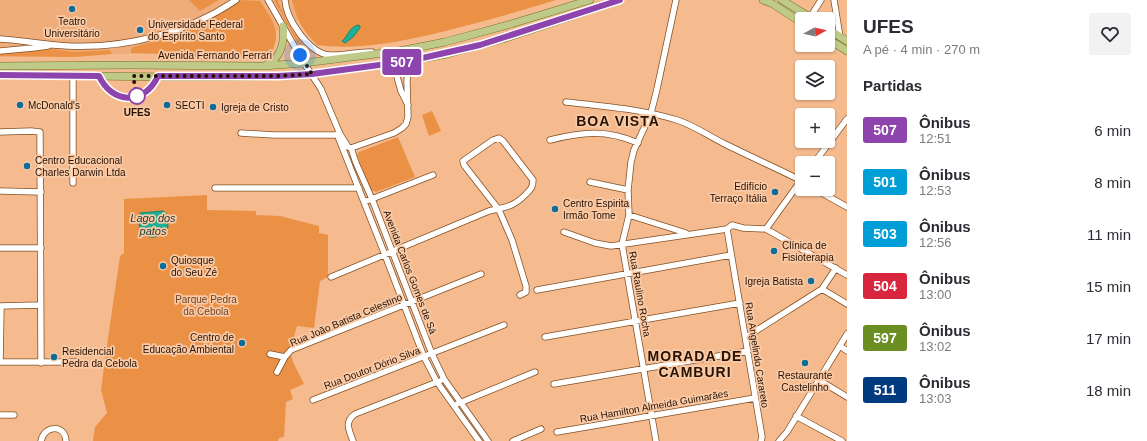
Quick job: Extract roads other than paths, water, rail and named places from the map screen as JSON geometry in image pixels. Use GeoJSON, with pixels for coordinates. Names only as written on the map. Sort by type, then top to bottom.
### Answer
{"type":"FeatureCollection","features":[{"type":"Feature","properties":{"kind":"main road","name":"Avenida Fernando Ferrari"},"geometry":{"type":"LineString","coordinates":[[0,66],[263,66],[304,63],[390,52],[478,34],[590,0]]}},
{"type":"Feature","properties":{"kind":"main road"},"geometry":{"type":"LineString","coordinates":[[0,75],[278,76],[312,74],[393,64],[447,54],[503,39],[620,0]]}},
{"type":"Feature","properties":{"kind":"main road"},"geometry":{"type":"LineString","coordinates":[[763,0],[773,4],[795,18]]}},
{"type":"Feature","properties":{"kind":"main road"},"geometry":{"type":"LineString","coordinates":[[782,0],[800,12]]}},
{"type":"Feature","properties":{"kind":"main road"},"geometry":{"type":"LineString","coordinates":[[263,66],[274,60],[281,48],[284,33],[283,26]]}},
{"type":"Feature","properties":{"kind":"main road"},"geometry":{"type":"LineString","coordinates":[[835,34],[847,41]]}},
{"type":"Feature","properties":{"kind":"main road"},"geometry":{"type":"LineString","coordinates":[[835,44],[847,51]]}},
{"type":"Feature","properties":{"kind":"street"},"geometry":{"type":"LineString","coordinates":[[213,14],[229,0]]}},
{"type":"Feature","properties":{"kind":"street"},"geometry":{"type":"LineString","coordinates":[[0,39],[54,45],[105,46],[146,39],[171,32],[213,14],[236,0]]}},
{"type":"Feature","properties":{"kind":"street","name":"Avenida Carlos Gomes de Sá"},"geometry":{"type":"LineString","coordinates":[[268,0],[304,63],[321,89],[340,134],[348,147],[351,148],[393,251],[411,302],[444,379],[488,441]]}},
{"type":"Feature","properties":{"kind":"street"},"geometry":{"type":"LineString","coordinates":[[285,0],[286,12],[296,29],[310,44],[322,53],[330,55],[367,52],[378,54]]}},
{"type":"Feature","properties":{"kind":"street"},"geometry":{"type":"LineString","coordinates":[[622,244],[630,215],[628,190],[631,162],[651,113],[676,0]]}},
{"type":"Feature","properties":{"kind":"street"},"geometry":{"type":"LineString","coordinates":[[815,12],[821,0]]}},
{"type":"Feature","properties":{"kind":"street"},"geometry":{"type":"LineString","coordinates":[[834,0],[840,37]]}},
{"type":"Feature","properties":{"kind":"street"},"geometry":{"type":"LineString","coordinates":[[0,51],[54,45]]}},
{"type":"Feature","properties":{"kind":"street"},"geometry":{"type":"LineString","coordinates":[[390,52],[401,92],[409,107]]}},
{"type":"Feature","properties":{"kind":"street"},"geometry":{"type":"LineString","coordinates":[[351,148],[394,133],[406,124],[409,107],[407,81],[409,61]]}},
{"type":"Feature","properties":{"kind":"street"},"geometry":{"type":"LineString","coordinates":[[0,80],[13,74]]}},
{"type":"Feature","properties":{"kind":"street"},"geometry":{"type":"LineString","coordinates":[[73,75],[73,183]]}},
{"type":"Feature","properties":{"kind":"street"},"geometry":{"type":"LineString","coordinates":[[566,102],[651,113],[676,120],[690,125],[795,177]]}},
{"type":"Feature","properties":{"kind":"street","name":"Avenida Carlos Gomes de Sá"},"geometry":{"type":"LineString","coordinates":[[327,104],[337,134],[424,357],[437,382],[479,441]]}},
{"type":"Feature","properties":{"kind":"street"},"geometry":{"type":"LineString","coordinates":[[819,156],[847,119]]}},
{"type":"Feature","properties":{"kind":"street"},"geometry":{"type":"LineString","coordinates":[[0,132],[31,130],[40,132],[41,363]]}},
{"type":"Feature","properties":{"kind":"street"},"geometry":{"type":"LineString","coordinates":[[241,133],[274,135],[337,134]]}},
{"type":"Feature","properties":{"kind":"street"},"geometry":{"type":"LineString","coordinates":[[550,140],[576,134],[600,133],[625,137],[638,143]]}},
{"type":"Feature","properties":{"kind":"street"},"geometry":{"type":"LineString","coordinates":[[331,277],[489,212],[499,210],[515,204],[533,185],[531,176],[503,141],[498,138],[463,161],[464,165],[499,210],[512,240],[525,281],[526,292],[520,295]]}},
{"type":"Feature","properties":{"kind":"street"},"geometry":{"type":"LineString","coordinates":[[364,202],[433,175]]}},
{"type":"Feature","properties":{"kind":"street"},"geometry":{"type":"LineString","coordinates":[[590,182],[628,190]]}},
{"type":"Feature","properties":{"kind":"street"},"geometry":{"type":"LineString","coordinates":[[215,188],[359,188]]}},
{"type":"Feature","properties":{"kind":"street"},"geometry":{"type":"LineString","coordinates":[[766,229],[795,190]]}},
{"type":"Feature","properties":{"kind":"street"},"geometry":{"type":"LineString","coordinates":[[0,191],[41,192]]}},
{"type":"Feature","properties":{"kind":"street"},"geometry":{"type":"LineString","coordinates":[[828,196],[847,206]]}},
{"type":"Feature","properties":{"kind":"street"},"geometry":{"type":"LineString","coordinates":[[630,215],[689,233]]}},
{"type":"Feature","properties":{"kind":"street"},"geometry":{"type":"LineString","coordinates":[[564,232],[611,246],[689,233],[727,229],[732,224],[744,228],[766,229],[847,275]]}},
{"type":"Feature","properties":{"kind":"street","name":"Rua Angelindo Carareto"},"geometry":{"type":"LineString","coordinates":[[727,229],[762,439]]}},
{"type":"Feature","properties":{"kind":"street","name":"Rua Raulino Rocha"},"geometry":{"type":"LineString","coordinates":[[622,244],[656,441]]}},
{"type":"Feature","properties":{"kind":"street"},"geometry":{"type":"LineString","coordinates":[[0,248],[41,248]]}},
{"type":"Feature","properties":{"kind":"street"},"geometry":{"type":"LineString","coordinates":[[537,290],[731,255]]}},
{"type":"Feature","properties":{"kind":"street"},"geometry":{"type":"LineString","coordinates":[[746,337],[822,289],[836,268]]}},
{"type":"Feature","properties":{"kind":"street","name":"Rua João Batista Celestino"},"geometry":{"type":"LineString","coordinates":[[277,372],[291,350],[481,274]]}},
{"type":"Feature","properties":{"kind":"street"},"geometry":{"type":"LineString","coordinates":[[822,289],[847,304]]}},
{"type":"Feature","properties":{"kind":"street"},"geometry":{"type":"LineString","coordinates":[[545,337],[740,303]]}},
{"type":"Feature","properties":{"kind":"street"},"geometry":{"type":"LineString","coordinates":[[40,305],[0,306],[0,362],[78,362]]}},
{"type":"Feature","properties":{"kind":"street","name":"Rua Doutor Dório Silva"},"geometry":{"type":"LineString","coordinates":[[313,400],[504,325]]}},
{"type":"Feature","properties":{"kind":"street"},"geometry":{"type":"LineString","coordinates":[[783,441],[796,416],[847,334]]}},
{"type":"Feature","properties":{"kind":"street"},"geometry":{"type":"LineString","coordinates":[[840,346],[847,351]]}},
{"type":"Feature","properties":{"kind":"street"},"geometry":{"type":"LineString","coordinates":[[554,384],[748,352]]}},
{"type":"Feature","properties":{"kind":"street","name":"Rua João Batista Celestino"},"geometry":{"type":"LineString","coordinates":[[270,354],[286,357]]}},
{"type":"Feature","properties":{"kind":"street"},"geometry":{"type":"LineString","coordinates":[[453,406],[535,372]]}},
{"type":"Feature","properties":{"kind":"street"},"geometry":{"type":"LineString","coordinates":[[353,441],[348,425],[351,417],[355,414],[444,379]]}},
{"type":"Feature","properties":{"kind":"street"},"geometry":{"type":"LineString","coordinates":[[819,380],[847,397]]}},
{"type":"Feature","properties":{"kind":"street","name":"Rua Hamilton Almeida Guimarães"},"geometry":{"type":"LineString","coordinates":[[557,432],[755,398]]}},
{"type":"Feature","properties":{"kind":"street"},"geometry":{"type":"LineString","coordinates":[[0,415],[14,415]]}},
{"type":"Feature","properties":{"kind":"street"},"geometry":{"type":"LineString","coordinates":[[796,416],[842,441]]}},
{"type":"Feature","properties":{"kind":"street"},"geometry":{"type":"LineString","coordinates":[[41,441],[44,432],[54,428],[63,432],[66,441]]}},
{"type":"Feature","properties":{"kind":"street"},"geometry":{"type":"LineString","coordinates":[[513,441],[540,430]]}},
{"type":"Feature","properties":{"kind":"street"},"geometry":{"type":"LineString","coordinates":[[779,441],[787,432]]}},
{"type":"Feature","properties":{"kind":"street"},"geometry":{"type":"LineString","coordinates":[[762,439],[768,441]]}},
{"type":"Feature","properties":{"kind":"water"},"geometry":{"type":"Polygon","coordinates":[[[358,25],[360,28],[353,37],[345,43],[342,41],[352,28],[358,25]]]}},
{"type":"Feature","properties":{"kind":"water","name":"Lago dos patos"},"geometry":{"type":"Polygon","coordinates":[[[163,211],[167,214],[168,228],[158,236],[153,237],[144,234],[139,222],[140,213],[163,211]]]}},
{"type":"Feature","properties":{"kind":"place","name":"Teatro Universitário"},"geometry":{"type":"Point","coordinates":[72,9]}},
{"type":"Feature","properties":{"kind":"place","name":"Universidade Federal do Espírito Santo"},"geometry":{"type":"Point","coordinates":[140,30]}},
{"type":"Feature","properties":{"kind":"place","name":"UFES"},"geometry":{"type":"Point","coordinates":[137,96]}},
{"type":"Feature","properties":{"kind":"place","name":"McDonald's"},"geometry":{"type":"Point","coordinates":[20,105]}},
{"type":"Feature","properties":{"kind":"place","name":"SECTI"},"geometry":{"type":"Point","coordinates":[167,105]}},
{"type":"Feature","properties":{"kind":"place","name":"Igreja de Cristo"},"geometry":{"type":"Point","coordinates":[213,107]}},
{"type":"Feature","properties":{"kind":"place","name":"Centro Educacional Charles Darwin Ltda"},"geometry":{"type":"Point","coordinates":[27,166]}},
{"type":"Feature","properties":{"kind":"place","name":"Edifício Terraço Itália"},"geometry":{"type":"Point","coordinates":[775,192]}},
{"type":"Feature","properties":{"kind":"place","name":"Centro Espirita Irmão Tome"},"geometry":{"type":"Point","coordinates":[555,209]}},
{"type":"Feature","properties":{"kind":"place","name":"Clínica de Fisioterapia"},"geometry":{"type":"Point","coordinates":[774,251]}},
{"type":"Feature","properties":{"kind":"place","name":"Quiosque do Seu Zé"},"geometry":{"type":"Point","coordinates":[163,266]}},
{"type":"Feature","properties":{"kind":"place","name":"Igreja Batista"},"geometry":{"type":"Point","coordinates":[811,281]}},
{"type":"Feature","properties":{"kind":"place","name":"Centro de Educação Ambiental"},"geometry":{"type":"Point","coordinates":[242,343]}},
{"type":"Feature","properties":{"kind":"place","name":"Residencial Pedra da Cebola"},"geometry":{"type":"Point","coordinates":[54,357]}},
{"type":"Feature","properties":{"kind":"place","name":"Restaurante Castelinho"},"geometry":{"type":"Point","coordinates":[805,363]}},
{"type":"Feature","properties":{"kind":"district","name":"BOA VISTA"},"geometry":{"type":"Point","coordinates":[618,121]}},
{"type":"Feature","properties":{"kind":"district","name":"MORADA DE CAMBURI"},"geometry":{"type":"Point","coordinates":[695,364]}},
{"type":"Feature","properties":{"kind":"park label","name":"Parque Pedra da Cebola"},"geometry":{"type":"Point","coordinates":[206,304]}}]}
